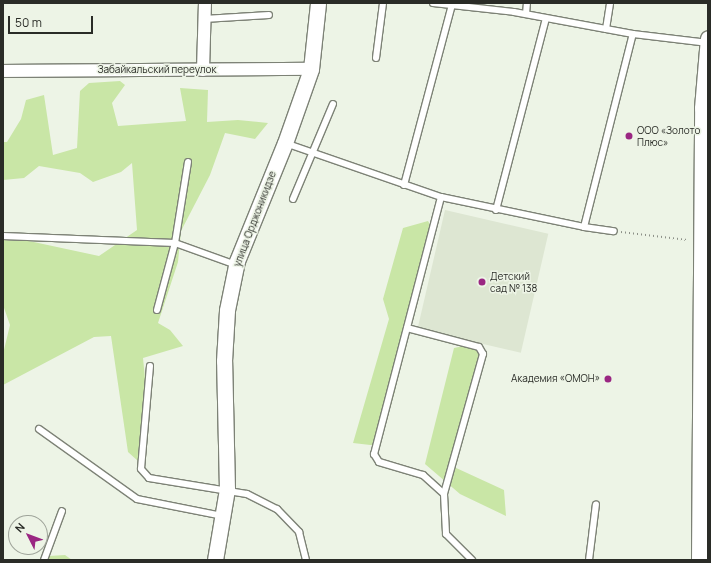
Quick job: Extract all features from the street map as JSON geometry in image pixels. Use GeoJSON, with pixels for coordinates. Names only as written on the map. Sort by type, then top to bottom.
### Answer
{"type":"FeatureCollection","features":[{"type":"Feature","properties":{"kind":"street"},"geometry":{"type":"LineString","coordinates":[[203,70],[205,3]]}},
{"type":"Feature","properties":{"kind":"street","name":"улица Орджоникидзе"},"geometry":{"type":"LineString","coordinates":[[215,560],[228,489],[224,361],[227,310],[236,265],[285,143],[311,69],[318,3]]}},
{"type":"Feature","properties":{"kind":"street"},"geometry":{"type":"LineString","coordinates":[[699,560],[704,450],[701,241],[708,38]]}},
{"type":"Feature","properties":{"kind":"street","name":"Забайкальский переулок"},"geometry":{"type":"LineString","coordinates":[[3,71],[311,69]]}},
{"type":"Feature","properties":{"kind":"lane"},"geometry":{"type":"LineString","coordinates":[[376,58],[382,3]]}},
{"type":"Feature","properties":{"kind":"lane"},"geometry":{"type":"LineString","coordinates":[[433,3],[526,14],[633,34],[708,43]]}},
{"type":"Feature","properties":{"kind":"lane"},"geometry":{"type":"LineString","coordinates":[[526,14],[527,3]]}},
{"type":"Feature","properties":{"kind":"lane"},"geometry":{"type":"LineString","coordinates":[[606,29],[610,3]]}},
{"type":"Feature","properties":{"kind":"lane"},"geometry":{"type":"LineString","coordinates":[[404,185],[452,5]]}},
{"type":"Feature","properties":{"kind":"lane"},"geometry":{"type":"LineString","coordinates":[[204,19],[269,15]]}},
{"type":"Feature","properties":{"kind":"lane"},"geometry":{"type":"LineString","coordinates":[[496,210],[546,18]]}},
{"type":"Feature","properties":{"kind":"lane"},"geometry":{"type":"LineString","coordinates":[[584,228],[633,34]]}},
{"type":"Feature","properties":{"kind":"lane"},"geometry":{"type":"LineString","coordinates":[[293,199],[311,152],[333,104]]}},
{"type":"Feature","properties":{"kind":"lane"},"geometry":{"type":"LineString","coordinates":[[285,143],[441,197],[584,228],[614,231]]}},
{"type":"Feature","properties":{"kind":"lane"},"geometry":{"type":"LineString","coordinates":[[157,310],[175,243],[188,162]]}},
{"type":"Feature","properties":{"kind":"lane"},"geometry":{"type":"LineString","coordinates":[[441,197],[374,454],[379,462],[423,475],[444,494]]}},
{"type":"Feature","properties":{"kind":"lane"},"geometry":{"type":"LineString","coordinates":[[3,236],[175,243],[236,265]]}},
{"type":"Feature","properties":{"kind":"lane"},"geometry":{"type":"LineString","coordinates":[[407,328],[479,347],[483,354],[444,494],[446,534],[472,560]]}},
{"type":"Feature","properties":{"kind":"lane"},"geometry":{"type":"LineString","coordinates":[[150,366],[141,469],[149,478],[228,489],[247,494],[277,509],[299,532],[306,560]]}},
{"type":"Feature","properties":{"kind":"lane"},"geometry":{"type":"LineString","coordinates":[[39,429],[137,499],[223,516]]}},
{"type":"Feature","properties":{"kind":"lane"},"geometry":{"type":"LineString","coordinates":[[590,560],[596,504]]}},
{"type":"Feature","properties":{"kind":"lane"},"geometry":{"type":"LineString","coordinates":[[44,560],[62,511]]}},
{"type":"Feature","properties":{"kind":"path"},"geometry":{"type":"LineString","coordinates":[[614,231],[701,241]]}},
{"type":"Feature","properties":{"kind":"shaded area","name":"Детский сад № 138"},"geometry":{"type":"Polygon","coordinates":[[[445,210],[548,234],[521,353],[418,329],[445,210]]]}},
{"type":"Feature","properties":{"kind":"green space"},"geometry":{"type":"Polygon","coordinates":[[[120,81],[125,85],[112,103],[118,126],[186,121],[180,88],[208,90],[207,122],[238,120],[268,123],[255,139],[225,133],[210,175],[181,231],[178,262],[158,323],[170,330],[183,346],[143,358],[148,409],[138,461],[128,452],[111,336],[94,337],[3,385],[3,354],[10,325],[3,305],[3,240],[29,241],[99,256],[137,230],[132,163],[121,172],[93,182],[80,173],[39,166],[24,178],[3,180],[3,142],[7,142],[21,119],[26,100],[44,95],[53,155],[77,148],[80,91],[89,83],[120,81]]]}},
{"type":"Feature","properties":{"kind":"green space"},"geometry":{"type":"Polygon","coordinates":[[[428,221],[435,233],[422,286],[406,332],[395,391],[379,446],[353,443],[389,319],[383,299],[403,228],[428,221]]]}},
{"type":"Feature","properties":{"kind":"green space"},"geometry":{"type":"Polygon","coordinates":[[[468,345],[483,354],[454,467],[504,490],[506,516],[460,494],[425,464],[454,348],[468,345]]]}},
{"type":"Feature","properties":{"kind":"green space"},"geometry":{"type":"Polygon","coordinates":[[[65,555],[72,560],[48,560],[49,556],[65,555]]]}},
{"type":"Feature","properties":{"kind":"place","name":"ООО «Золото Плюс»"},"geometry":{"type":"Point","coordinates":[629,136]}},
{"type":"Feature","properties":{"kind":"place","name":"Детский сад № 138"},"geometry":{"type":"Point","coordinates":[482,282]}},
{"type":"Feature","properties":{"kind":"place","name":"Академия «ОМОН»"},"geometry":{"type":"Point","coordinates":[608,379]}}]}
